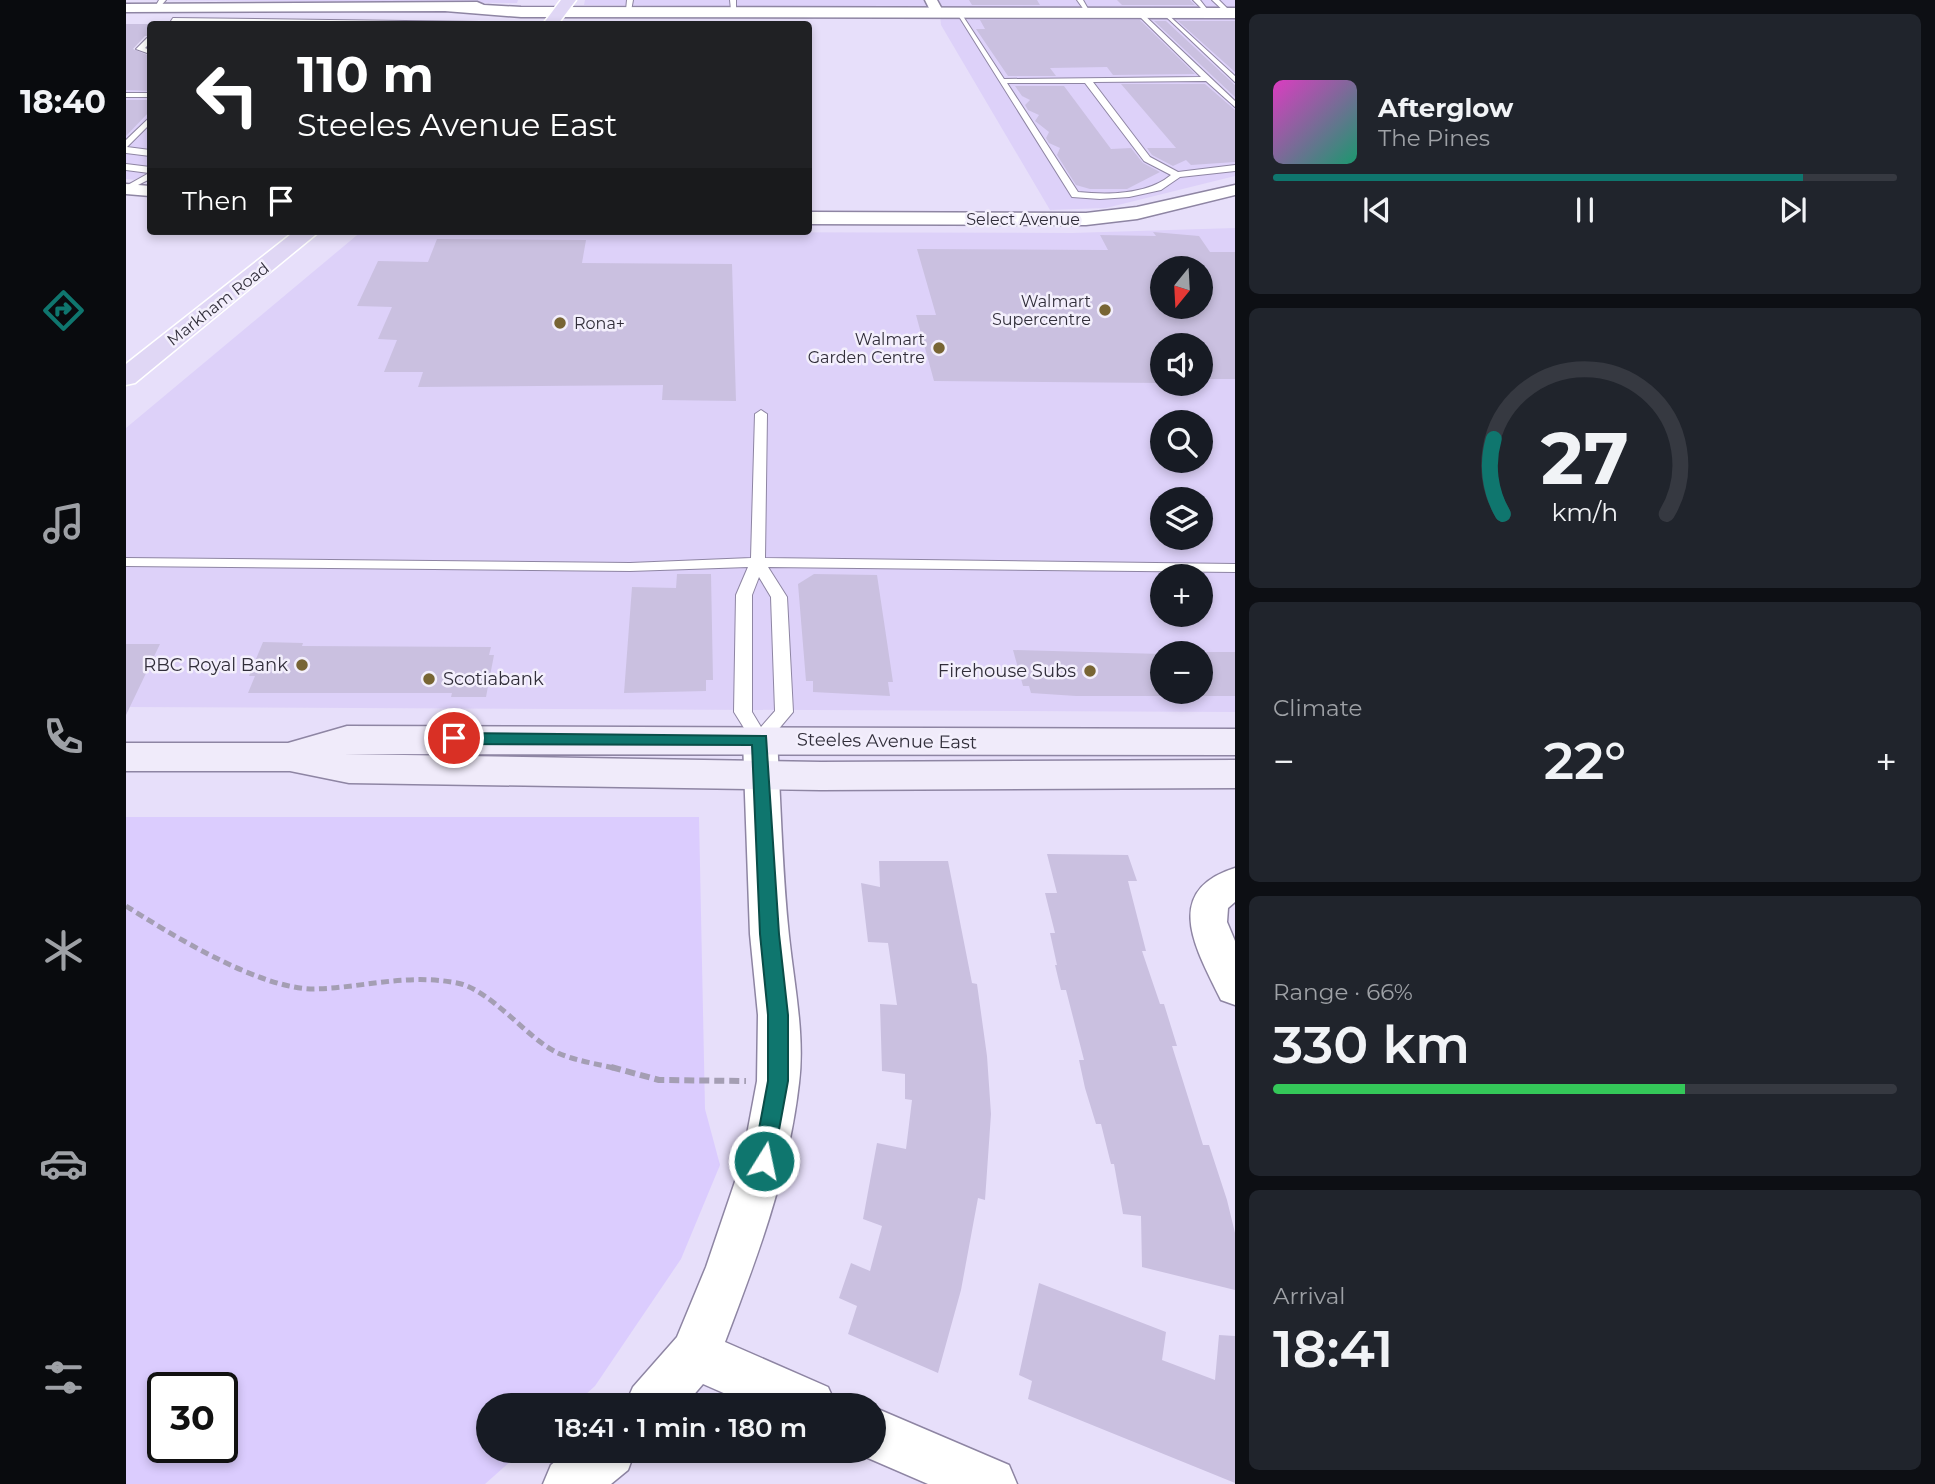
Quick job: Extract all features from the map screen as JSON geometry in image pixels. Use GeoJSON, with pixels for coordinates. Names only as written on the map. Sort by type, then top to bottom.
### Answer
{"type":"FeatureCollection","features":[{"type":"Feature","properties":{"kind":"main road"},"geometry":{"type":"LineString","coordinates":[[527,21],[540,5]]}},
{"type":"Feature","properties":{"kind":"main road"},"geometry":{"type":"LineString","coordinates":[[553,21],[566,5]]}},
{"type":"Feature","properties":{"kind":"main road","name":"Markham Road"},"geometry":{"type":"LineString","coordinates":[[170,312],[269,235]]}},
{"type":"Feature","properties":{"kind":"main road","name":"Markham Road"},"geometry":{"type":"LineString","coordinates":[[126,377],[304,235]]}},
{"type":"Feature","properties":{"kind":"main road","name":"Steeles Avenue East"},"geometry":{"type":"LineString","coordinates":[[126,757],[290,757],[349,768],[762,758],[1235,742]]}},
{"type":"Feature","properties":{"kind":"main road","name":"Steeles Avenue East"},"geometry":{"type":"LineString","coordinates":[[762,758],[1235,774]]}},
{"type":"Feature","properties":{"kind":"street"},"geometry":{"type":"LineString","coordinates":[[126,8],[160,4],[187,8],[474,11],[540,5],[734,5],[934,6],[957,11],[1085,6],[1139,13],[1212,6],[1232,13]]}},
{"type":"Feature","properties":{"kind":"street"},"geometry":{"type":"LineString","coordinates":[[127,189],[147,191]]}},
{"type":"Feature","properties":{"kind":"street","name":"Select Avenue"},"geometry":{"type":"LineString","coordinates":[[812,218],[1086,219],[1137,212],[1235,190]]}},
{"type":"Feature","properties":{"kind":"street"},"geometry":{"type":"LineString","coordinates":[[662,1393],[695,1355],[730,1267],[764,1161],[778,1081],[778,1015],[768,922],[761,806],[762,758]]}},
{"type":"Feature","properties":{"kind":"street"},"geometry":{"type":"LineString","coordinates":[[1235,882],[1224,887],[1209,901],[1208,922],[1235,988]]}},
{"type":"Feature","properties":{"kind":"street"},"geometry":{"type":"LineString","coordinates":[[695,1355],[782,1393]]}},
{"type":"Feature","properties":{"kind":"street"},"geometry":{"type":"LineString","coordinates":[[886,1439],[990,1484]]}},
{"type":"Feature","properties":{"kind":"street"},"geometry":{"type":"LineString","coordinates":[[570,1484],[595,1463]]}},
{"type":"Feature","properties":{"kind":"lane"},"geometry":{"type":"LineString","coordinates":[[1196,0],[1212,6]]}},
{"type":"Feature","properties":{"kind":"lane"},"geometry":{"type":"LineString","coordinates":[[172,21],[187,8]]}},
{"type":"Feature","properties":{"kind":"lane"},"geometry":{"type":"LineString","coordinates":[[294,21],[304,8]]}},
{"type":"Feature","properties":{"kind":"lane"},"geometry":{"type":"LineString","coordinates":[[957,11],[1075,195],[1123,196],[1169,184],[1177,175]]}},
{"type":"Feature","properties":{"kind":"lane"},"geometry":{"type":"LineString","coordinates":[[1163,12],[1235,80]]}},
{"type":"Feature","properties":{"kind":"lane"},"geometry":{"type":"LineString","coordinates":[[1139,13],[1235,105]]}},
{"type":"Feature","properties":{"kind":"lane"},"geometry":{"type":"LineString","coordinates":[[1002,80],[1208,79]]}},
{"type":"Feature","properties":{"kind":"lane"},"geometry":{"type":"LineString","coordinates":[[1087,80],[1147,159],[1177,175],[1235,168]]}},
{"type":"Feature","properties":{"kind":"lane"},"geometry":{"type":"LineString","coordinates":[[126,95],[147,95]]}},
{"type":"Feature","properties":{"kind":"lane"},"geometry":{"type":"LineString","coordinates":[[126,104],[147,104]]}},
{"type":"Feature","properties":{"kind":"lane"},"geometry":{"type":"LineString","coordinates":[[147,124],[126,148],[147,152]]}},
{"type":"Feature","properties":{"kind":"lane"},"geometry":{"type":"LineString","coordinates":[[126,167],[147,170]]}},
{"type":"Feature","properties":{"kind":"lane"},"geometry":{"type":"LineString","coordinates":[[127,189],[147,177]]}},
{"type":"Feature","properties":{"kind":"lane"},"geometry":{"type":"LineString","coordinates":[[761,414],[758,562],[744,595],[743,712],[762,758]]}},
{"type":"Feature","properties":{"kind":"lane"},"geometry":{"type":"LineString","coordinates":[[126,562],[630,567],[758,562],[1235,568]]}},
{"type":"Feature","properties":{"kind":"lane"},"geometry":{"type":"LineString","coordinates":[[758,562],[779,597],[784,712],[762,758]]}},
{"type":"Feature","properties":{"kind":"path"},"geometry":{"type":"LineString","coordinates":[[126,906],[188,945],[263,978],[312,989],[390,979],[458,984],[501,1008],[556,1052],[659,1080],[778,1081]]}},
{"type":"Feature","properties":{"kind":"shaded area"},"geometry":{"type":"Polygon","coordinates":[[[126,0],[518,0],[517,3],[126,0]]]}},
{"type":"Feature","properties":{"kind":"shaded area"},"geometry":{"type":"Polygon","coordinates":[[[585,0],[1235,0],[1235,176],[1106,208],[1050,210],[941,25],[940,15],[912,8],[584,5],[585,0]]]}},
{"type":"Feature","properties":{"kind":"shaded area"},"geometry":{"type":"Polygon","coordinates":[[[126,89],[147,89],[147,181],[126,179],[126,89]]]}},
{"type":"Feature","properties":{"kind":"shaded area"},"geometry":{"type":"Polygon","coordinates":[[[1235,228],[1235,712],[126,707],[126,428],[357,235],[812,235],[812,232],[1072,233],[1235,228]]]}},
{"type":"Feature","properties":{"kind":"shaded area"},"geometry":{"type":"Polygon","coordinates":[[[126,817],[699,817],[705,1109],[720,1165],[681,1259],[595,1386],[587,1393],[476,1393],[476,1463],[509,1463],[485,1484],[126,1484],[126,817]]]}},
{"type":"Feature","properties":{"kind":"building"},"geometry":{"type":"Polygon","coordinates":[[[969,0],[1037,0],[1040,5],[972,5],[969,0]]]}},
{"type":"Feature","properties":{"kind":"building"},"geometry":{"type":"Polygon","coordinates":[[[1117,0],[1190,0],[1195,5],[1122,5],[1117,0]]]}},
{"type":"Feature","properties":{"kind":"building"},"geometry":{"type":"Polygon","coordinates":[[[980,20],[1140,20],[1195,74],[1113,75],[1107,67],[1050,68],[1056,76],[1008,76],[976,29],[985,29],[980,20]]]}},
{"type":"Feature","properties":{"kind":"building"},"geometry":{"type":"Polygon","coordinates":[[[1154,21],[1166,21],[1235,85],[1235,97],[1154,21]]]}},
{"type":"Feature","properties":{"kind":"building"},"geometry":{"type":"Polygon","coordinates":[[[1178,21],[1235,21],[1235,72],[1178,21]]]}},
{"type":"Feature","properties":{"kind":"building"},"geometry":{"type":"Polygon","coordinates":[[[126,24],[147,24],[147,36],[133,49],[147,55],[147,91],[126,90],[126,24]]]}},
{"type":"Feature","properties":{"kind":"building"},"geometry":{"type":"Polygon","coordinates":[[[1121,84],[1205,84],[1235,110],[1235,162],[1191,165],[1186,160],[1173,166],[1152,155],[1147,148],[1176,148],[1121,84]]]}},
{"type":"Feature","properties":{"kind":"building"},"geometry":{"type":"Polygon","coordinates":[[[1015,86],[1064,86],[1111,149],[1131,148],[1143,163],[1160,172],[1127,189],[1090,189],[1076,185],[1057,155],[1060,148],[1049,143],[1046,138],[1049,132],[1035,121],[1039,115],[1028,110],[1025,105],[1030,100],[1022,96],[1015,86]]]}},
{"type":"Feature","properties":{"kind":"building"},"geometry":{"type":"Polygon","coordinates":[[[126,100],[147,100],[147,114],[126,136],[126,100]]]}},
{"type":"Feature","properties":{"kind":"building","name":"Walmart Supercentre"},"geometry":{"type":"Polygon","coordinates":[[[1153,232],[1199,236],[1210,252],[1235,252],[1235,379],[1213,379],[1213,333],[1150,333],[1150,383],[934,381],[916,315],[936,315],[917,249],[1108,250],[1100,235],[1156,236],[1153,232]]]}},
{"type":"Feature","properties":{"kind":"building","name":"Rona+"},"geometry":{"type":"Polygon","coordinates":[[[437,239],[586,240],[582,263],[732,264],[736,401],[662,400],[663,385],[418,387],[423,372],[384,372],[397,340],[378,339],[392,307],[357,306],[378,261],[428,262],[437,239]]]}},
{"type":"Feature","properties":{"kind":"building"},"geometry":{"type":"Polygon","coordinates":[[[677,574],[711,574],[713,680],[706,680],[706,691],[624,693],[632,587],[676,588],[677,574]]]}},
{"type":"Feature","properties":{"kind":"building"},"geometry":{"type":"Polygon","coordinates":[[[814,574],[877,575],[893,682],[888,682],[890,696],[813,692],[813,681],[806,681],[798,584],[814,574]]]}},
{"type":"Feature","properties":{"kind":"building"},"geometry":{"type":"Polygon","coordinates":[[[263,642],[303,643],[302,646],[491,647],[489,655],[494,655],[486,697],[451,697],[452,693],[248,693],[255,676],[249,676],[263,642]]]}},
{"type":"Feature","properties":{"kind":"building"},"geometry":{"type":"Polygon","coordinates":[[[126,644],[160,644],[126,715],[126,644]]]}},
{"type":"Feature","properties":{"kind":"building"},"geometry":{"type":"Polygon","coordinates":[[[1013,650],[1150,654],[1150,696],[1031,693],[1029,686],[1023,686],[1013,650]]]}},
{"type":"Feature","properties":{"kind":"building"},"geometry":{"type":"Polygon","coordinates":[[[1213,652],[1235,652],[1235,696],[1213,696],[1213,652]]]}},
{"type":"Feature","properties":{"kind":"building"},"geometry":{"type":"Polygon","coordinates":[[[1047,854],[1128,855],[1137,881],[1128,881],[1146,951],[1142,951],[1160,1004],[1164,1004],[1177,1046],[1172,1046],[1203,1145],[1209,1145],[1227,1200],[1235,1233],[1235,1290],[1142,1267],[1141,1216],[1123,1214],[1114,1164],[1111,1164],[1101,1124],[1096,1124],[1085,1088],[1079,1060],[1084,1060],[1066,990],[1061,990],[1055,965],[1050,933],[1055,933],[1045,893],[1057,893],[1047,854]]]}},
{"type":"Feature","properties":{"kind":"building"},"geometry":{"type":"Polygon","coordinates":[[[879,861],[948,861],[972,983],[977,984],[987,1056],[991,1114],[985,1200],[978,1198],[961,1290],[938,1373],[848,1334],[857,1306],[839,1298],[851,1263],[870,1271],[882,1226],[863,1219],[877,1143],[906,1149],[912,1100],[905,1099],[905,1074],[882,1071],[880,1004],[897,1005],[888,943],[868,942],[861,883],[880,887],[879,861]]]}},
{"type":"Feature","properties":{"kind":"building"},"geometry":{"type":"Polygon","coordinates":[[[1039,1283],[1166,1332],[1162,1360],[1215,1380],[1219,1335],[1235,1336],[1235,1483],[1028,1399],[1032,1381],[1019,1375],[1039,1283]]]}},
{"type":"Feature","properties":{"kind":"place","name":"Walmart Supercentre"},"geometry":{"type":"Point","coordinates":[1105,310]}},
{"type":"Feature","properties":{"kind":"place","name":"Rona+"},"geometry":{"type":"Point","coordinates":[560,323]}},
{"type":"Feature","properties":{"kind":"place","name":"Walmart Garden Centre"},"geometry":{"type":"Point","coordinates":[939,348]}},
{"type":"Feature","properties":{"kind":"place","name":"RBC Royal Bank"},"geometry":{"type":"Point","coordinates":[302,665]}},
{"type":"Feature","properties":{"kind":"place","name":"Firehouse Subs"},"geometry":{"type":"Point","coordinates":[1090,671]}},
{"type":"Feature","properties":{"kind":"place","name":"Scotiabank"},"geometry":{"type":"Point","coordinates":[429,679]}},
{"type":"Feature","properties":{"kind":"route"},"geometry":{"type":"LineString","coordinates":[[454,738],[760,740],[769,934],[778,1015],[778,1081],[764,1161]]}}]}
